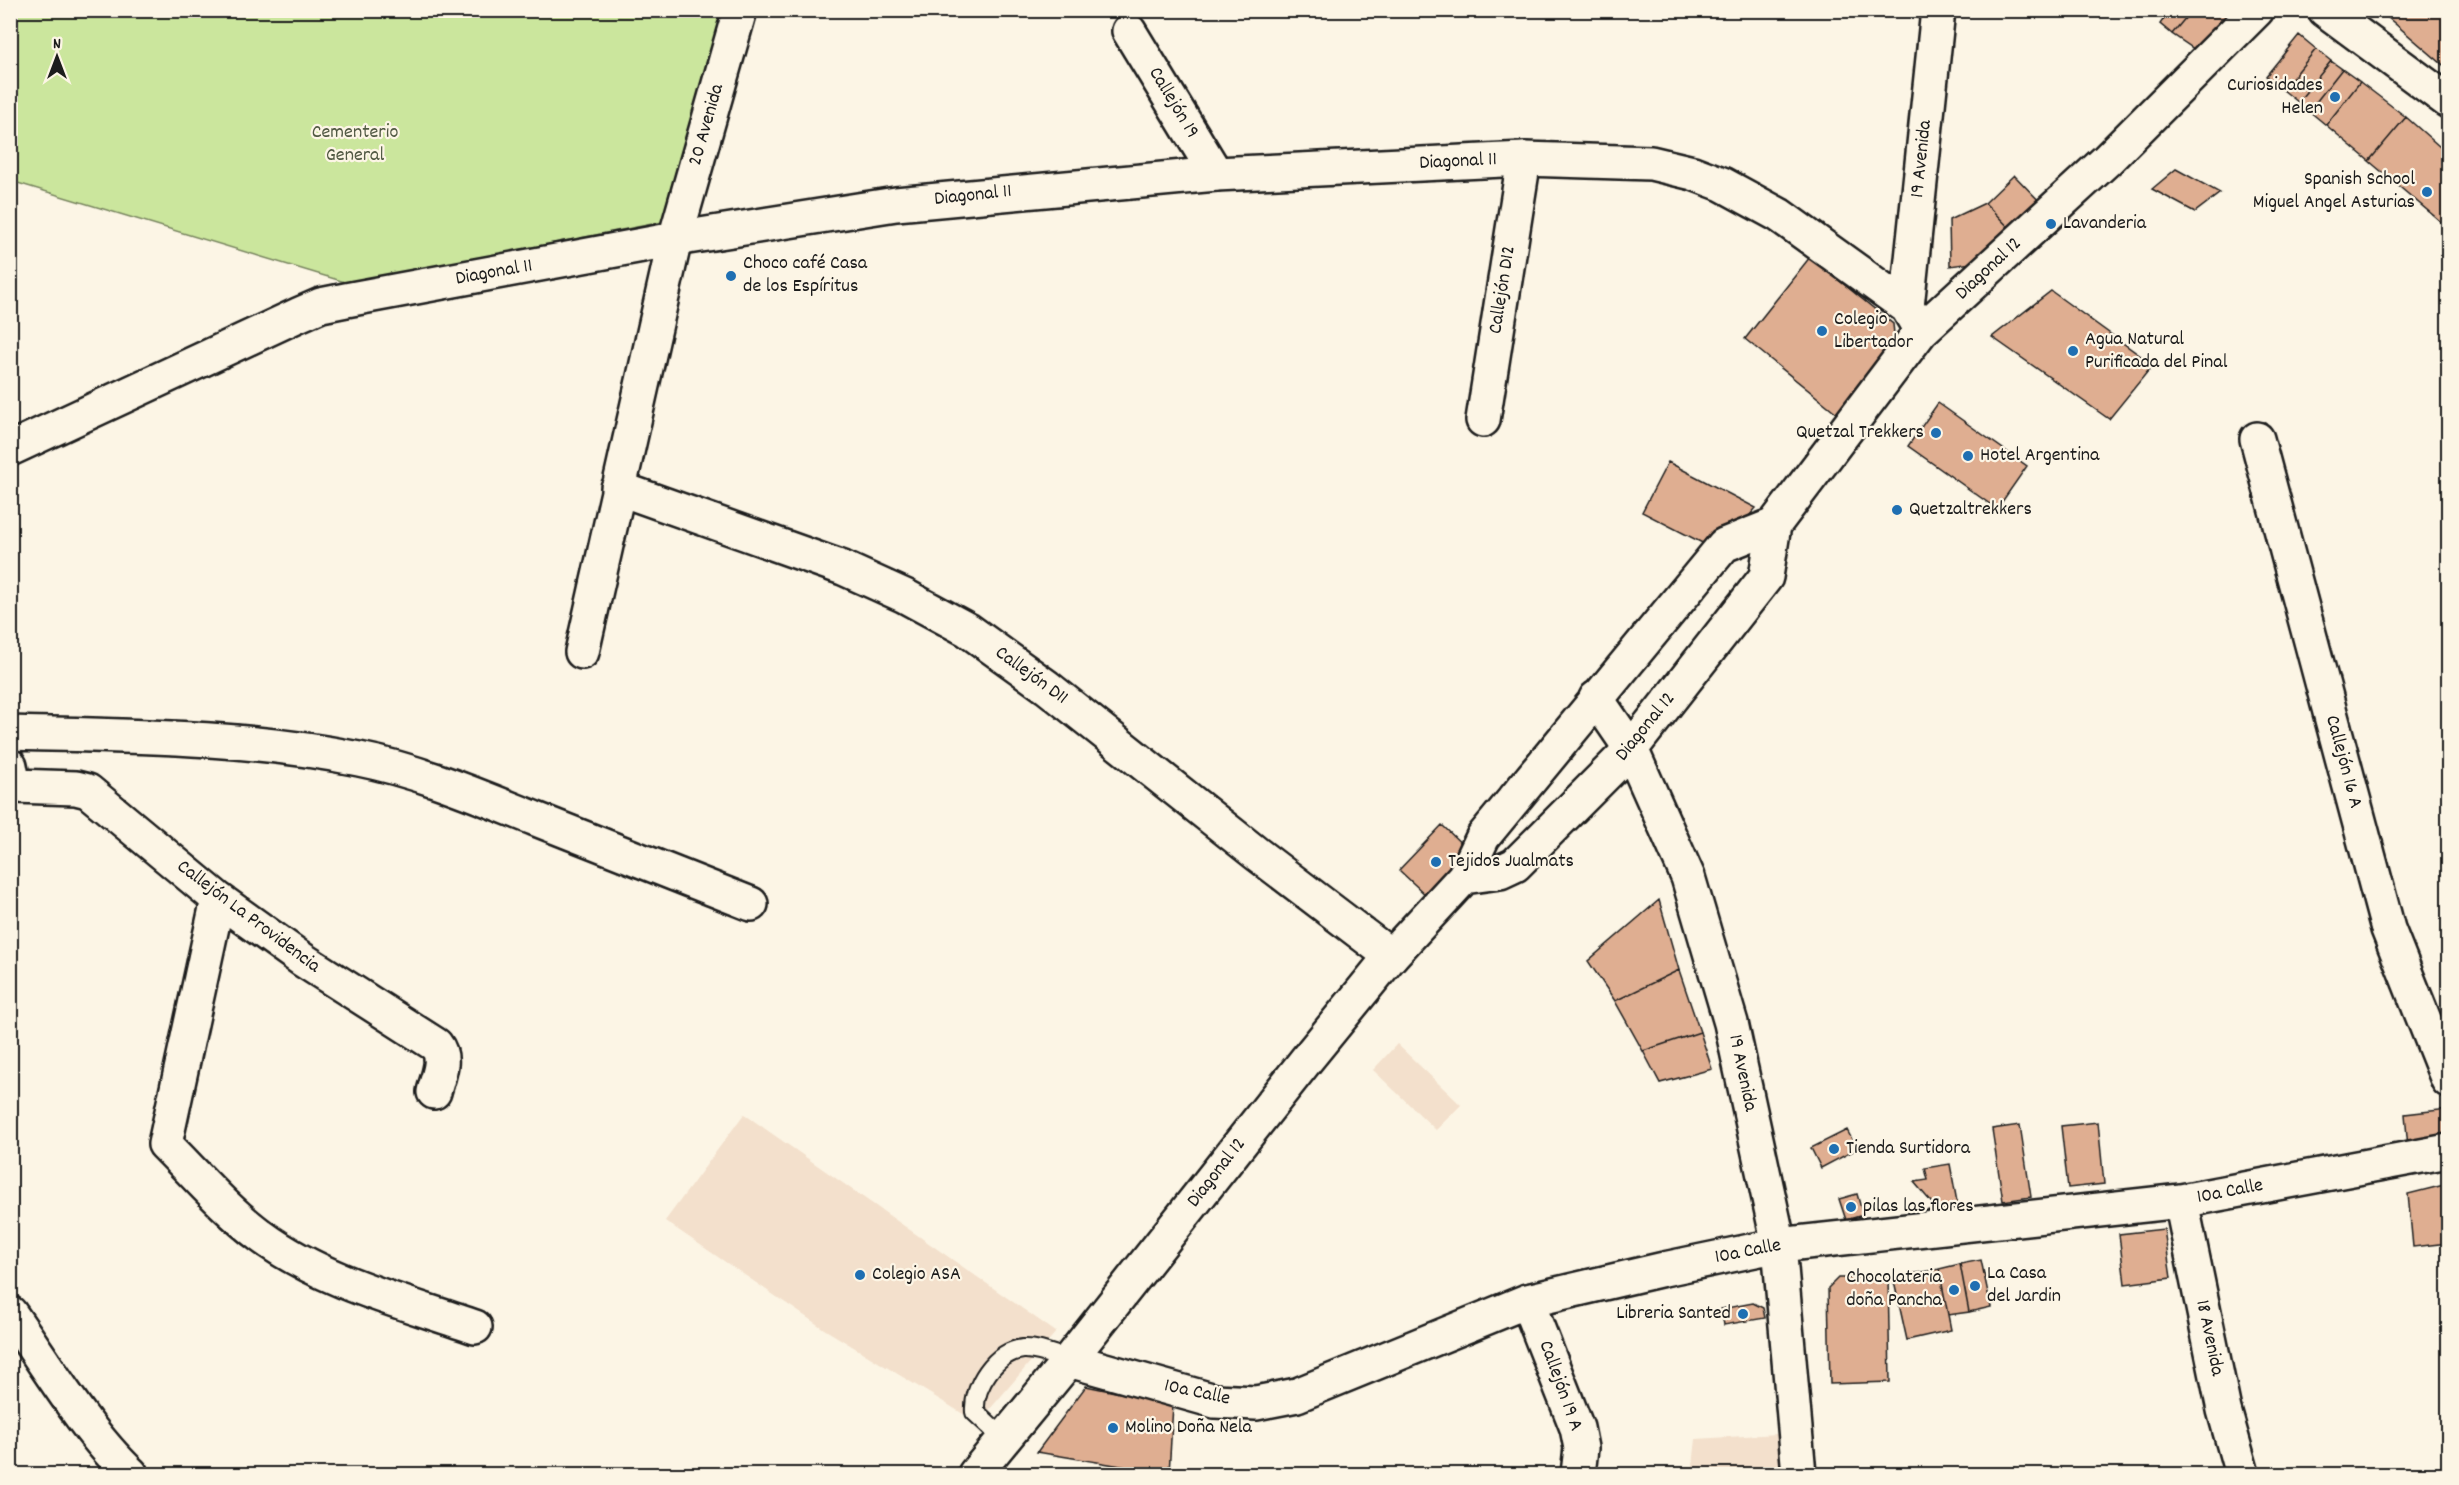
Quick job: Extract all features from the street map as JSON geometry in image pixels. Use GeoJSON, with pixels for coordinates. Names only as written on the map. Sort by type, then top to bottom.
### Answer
{"type":"FeatureCollection","features":[{"type":"Feature","properties":{"kind":"street","name":"20 Avenida"},"geometry":{"type":"LineString","coordinates":[[582,652],[675,239],[740,10]]}},
{"type":"Feature","properties":{"kind":"street","name":"19 Avenida"},"geometry":{"type":"LineString","coordinates":[[1914,319],[1938,10]]}},
{"type":"Feature","properties":{"kind":"street","name":"Diagonal 12"},"geometry":{"type":"LineString","coordinates":[[1464,877],[1500,872],[1515,865],[1631,749],[1766,577],[1774,525],[1914,319],[2107,160],[2257,10]]}},
{"type":"Feature","properties":{"kind":"street"},"geometry":{"type":"LineString","coordinates":[[2325,10],[2448,101]]}},
{"type":"Feature","properties":{"kind":"street","name":"Callejón 19"},"geometry":{"type":"LineString","coordinates":[[1129,31],[1216,174]]}},
{"type":"Feature","properties":{"kind":"street","name":"Diagonal 11"},"geometry":{"type":"LineString","coordinates":[[10,449],[321,306],[675,239],[828,213],[908,203],[1216,174],[1524,159],[1651,163],[1713,180],[1779,215],[1914,319]]}},
{"type":"Feature","properties":{"kind":"street","name":"Callejón D12"},"geometry":{"type":"LineString","coordinates":[[1483,420],[1524,159]]}},
{"type":"Feature","properties":{"kind":"street","name":"Callejón 16 A"},"geometry":{"type":"LineString","coordinates":[[2257,439],[2388,930],[2448,1080]]}},
{"type":"Feature","properties":{"kind":"street","name":"Callejón D11"},"geometry":{"type":"LineString","coordinates":[[618,488],[843,568],[905,596],[968,630],[1047,687],[1257,854],[1391,956]]}},
{"type":"Feature","properties":{"kind":"street","name":"Diagonal 12"},"geometry":{"type":"LineString","coordinates":[[975,1474],[1069,1360],[1391,956],[1464,877],[1483,837],[1724,545],[1774,525]]}},
{"type":"Feature","properties":{"kind":"street","name":"19 Avenida"},"geometry":{"type":"LineString","coordinates":[[1596,698],[1631,749],[1688,877],[1731,1023],[1779,1245],[1799,1474]]}},
{"type":"Feature","properties":{"kind":"street"},"geometry":{"type":"LineString","coordinates":[[10,733],[238,743],[308,750],[361,759],[460,789],[751,904]]}},
{"type":"Feature","properties":{"kind":"street","name":"Callejón La Providencia"},"geometry":{"type":"LineString","coordinates":[[12,776],[88,791],[218,899],[303,960],[436,1045],[441,1052],[442,1062],[434,1092]]}},
{"type":"Feature","properties":{"kind":"street"},"geometry":{"type":"LineString","coordinates":[[218,899],[165,1144],[260,1236],[294,1257],[327,1275],[475,1327]]}},
{"type":"Feature","properties":{"kind":"street","name":"10a Calle"},"geometry":{"type":"LineString","coordinates":[[1069,1360],[1215,1401],[1256,1403],[1297,1395],[1527,1300],[1664,1269],[1779,1245],[2181,1201],[2448,1151]]}},
{"type":"Feature","properties":{"kind":"street","name":"18 Avenida"},"geometry":{"type":"LineString","coordinates":[[2181,1201],[2224,1410],[2242,1474]]}},
{"type":"Feature","properties":{"kind":"street","name":"Callejón 19 A"},"geometry":{"type":"LineString","coordinates":[[1527,1300],[1577,1428],[1581,1448],[1578,1474]]}},
{"type":"Feature","properties":{"kind":"street"},"geometry":{"type":"LineString","coordinates":[[10,1313],[67,1396],[118,1462],[131,1474]]}},
{"type":"Feature","properties":{"kind":"lane"},"geometry":{"type":"LineString","coordinates":[[1003,1438],[975,1412],[974,1399],[979,1385],[997,1362],[1021,1349],[1036,1350],[1069,1360]]}},
{"type":"Feature","properties":{"kind":"shaded area"},"geometry":{"type":"Polygon","coordinates":[[[1397,1044],[1461,1105],[1436,1130],[1373,1070],[1397,1044]]]}},
{"type":"Feature","properties":{"kind":"shaded area","name":"Colegio ASA"},"geometry":{"type":"Polygon","coordinates":[[[744,1114],[1056,1332],[978,1423],[824,1329],[665,1221],[744,1114]]]}},
{"type":"Feature","properties":{"kind":"shaded area"},"geometry":{"type":"Polygon","coordinates":[[[1777,1434],[1786,1474],[1692,1474],[1696,1439],[1777,1434]]]}},
{"type":"Feature","properties":{"kind":"green space","name":"Cementerio General"},"geometry":{"type":"Polygon","coordinates":[[[10,11],[733,11],[678,219],[348,283],[11,181],[10,11]]]}},
{"type":"Feature","properties":{"kind":"building"},"geometry":{"type":"Polygon","coordinates":[[[2170,10],[2192,10],[2172,34],[2160,24],[2170,10]]]}},
{"type":"Feature","properties":{"kind":"building"},"geometry":{"type":"Polygon","coordinates":[[[2192,10],[2241,10],[2200,53],[2172,34],[2192,10]]]}},
{"type":"Feature","properties":{"kind":"building"},"geometry":{"type":"Polygon","coordinates":[[[2379,10],[2448,10],[2448,69],[2379,10]]]}},
{"type":"Feature","properties":{"kind":"building"},"geometry":{"type":"Polygon","coordinates":[[[2299,35],[2316,49],[2283,90],[2266,76],[2299,35]]]}},
{"type":"Feature","properties":{"kind":"building"},"geometry":{"type":"Polygon","coordinates":[[[2316,49],[2331,61],[2298,102],[2283,90],[2316,49]]]}},
{"type":"Feature","properties":{"kind":"building"},"geometry":{"type":"Polygon","coordinates":[[[2331,61],[2342,69],[2309,111],[2298,102],[2331,61]]]}},
{"type":"Feature","properties":{"kind":"building","name":"Curiosidades Helen"},"geometry":{"type":"Polygon","coordinates":[[[2342,69],[2360,82],[2326,125],[2309,111],[2342,69]]]}},
{"type":"Feature","properties":{"kind":"building"},"geometry":{"type":"Polygon","coordinates":[[[2360,82],[2406,117],[2369,161],[2326,125],[2360,82]]]}},
{"type":"Feature","properties":{"kind":"building","name":"Spanish School Miguel Angel Asturias"},"geometry":{"type":"Polygon","coordinates":[[[2406,117],[2448,154],[2448,222],[2446,226],[2369,161],[2406,117]]]}},
{"type":"Feature","properties":{"kind":"building"},"geometry":{"type":"Polygon","coordinates":[[[2176,169],[2220,193],[2195,212],[2152,189],[2176,169]]]}},
{"type":"Feature","properties":{"kind":"building"},"geometry":{"type":"Polygon","coordinates":[[[2014,175],[2046,208],[2017,236],[1985,203],[2014,175]]]}},
{"type":"Feature","properties":{"kind":"building"},"geometry":{"type":"Polygon","coordinates":[[[1985,203],[2017,236],[1979,262],[1950,266],[1949,220],[1985,203]]]}},
{"type":"Feature","properties":{"kind":"building","name":"Colegio Libertador"},"geometry":{"type":"Polygon","coordinates":[[[1810,257],[1893,324],[1895,344],[1838,414],[1745,339],[1810,257]]]}},
{"type":"Feature","properties":{"kind":"building","name":"Agua Natural Purificada del Pinal"},"geometry":{"type":"Polygon","coordinates":[[[2051,291],[2153,365],[2109,419],[1992,337],[2051,291]]]}},
{"type":"Feature","properties":{"kind":"building","name":"Hotel Argentina"},"geometry":{"type":"Polygon","coordinates":[[[1938,403],[2027,466],[1997,509],[1908,446],[1938,403]]]}},
{"type":"Feature","properties":{"kind":"building"},"geometry":{"type":"Polygon","coordinates":[[[1668,462],[1756,508],[1718,551],[1642,512],[1668,462]]]}},
{"type":"Feature","properties":{"kind":"building","name":"Tejidos Jualmats"},"geometry":{"type":"Polygon","coordinates":[[[1442,825],[1472,854],[1429,898],[1399,870],[1442,825]]]}},
{"type":"Feature","properties":{"kind":"building"},"geometry":{"type":"Polygon","coordinates":[[[1659,900],[1679,970],[1615,1001],[1588,961],[1659,900]]]}},
{"type":"Feature","properties":{"kind":"building"},"geometry":{"type":"Polygon","coordinates":[[[1679,970],[1700,1032],[1643,1051],[1615,1001],[1679,970]]]}},
{"type":"Feature","properties":{"kind":"building"},"geometry":{"type":"Polygon","coordinates":[[[1700,1032],[1712,1069],[1660,1083],[1643,1051],[1700,1032]]]}},
{"type":"Feature","properties":{"kind":"building"},"geometry":{"type":"Polygon","coordinates":[[[2448,1109],[2448,1142],[2408,1147],[2405,1114],[2448,1109]]]}},
{"type":"Feature","properties":{"kind":"building"},"geometry":{"type":"Polygon","coordinates":[[[2098,1122],[2104,1184],[2068,1188],[2061,1126],[2098,1122]]]}},
{"type":"Feature","properties":{"kind":"building"},"geometry":{"type":"Polygon","coordinates":[[[2020,1125],[2031,1197],[2003,1201],[1992,1129],[2020,1125]]]}},
{"type":"Feature","properties":{"kind":"building","name":"Tienda Surtidora"},"geometry":{"type":"Polygon","coordinates":[[[1847,1130],[1857,1149],[1821,1168],[1811,1148],[1847,1130]]]}},
{"type":"Feature","properties":{"kind":"building"},"geometry":{"type":"Polygon","coordinates":[[[1950,1164],[1959,1213],[1943,1216],[1914,1182],[1928,1180],[1925,1168],[1950,1164]]]}},
{"type":"Feature","properties":{"kind":"building"},"geometry":{"type":"Polygon","coordinates":[[[2448,1184],[2448,1243],[2413,1247],[2408,1194],[2448,1184]]]}},
{"type":"Feature","properties":{"kind":"building","name":"pilas las flores"},"geometry":{"type":"Polygon","coordinates":[[[1857,1194],[1863,1215],[1846,1220],[1839,1199],[1857,1194]]]}},
{"type":"Feature","properties":{"kind":"building"},"geometry":{"type":"Polygon","coordinates":[[[2164,1229],[2171,1278],[2125,1284],[2119,1234],[2164,1229]]]}},
{"type":"Feature","properties":{"kind":"building","name":"La Casa del Jardin"},"geometry":{"type":"Polygon","coordinates":[[[1981,1260],[1991,1307],[1969,1312],[1960,1264],[1981,1260]]]}},
{"type":"Feature","properties":{"kind":"building","name":"Chocolateria doña Pancha"},"geometry":{"type":"Polygon","coordinates":[[[1960,1264],[1969,1312],[1948,1315],[1939,1269],[1960,1264]]]}},
{"type":"Feature","properties":{"kind":"building"},"geometry":{"type":"Polygon","coordinates":[[[1939,1269],[1951,1330],[1907,1340],[1893,1277],[1939,1269]]]}},
{"type":"Feature","properties":{"kind":"building"},"geometry":{"type":"Polygon","coordinates":[[[1838,1278],[1888,1278],[1890,1382],[1830,1384],[1828,1288],[1838,1278]]]}},
{"type":"Feature","properties":{"kind":"building","name":"Libreria Santed"},"geometry":{"type":"Polygon","coordinates":[[[1753,1303],[1763,1308],[1765,1318],[1724,1325],[1721,1309],[1753,1303]]]}},
{"type":"Feature","properties":{"kind":"building","name":"Molino Doña Nela"},"geometry":{"type":"Polygon","coordinates":[[[1086,1386],[1173,1404],[1169,1474],[1037,1452],[1086,1386]]]}},
{"type":"Feature","properties":{"kind":"place","name":"Curiosidades Helen"},"geometry":{"type":"Point","coordinates":[2335,97]}},
{"type":"Feature","properties":{"kind":"place","name":"Spanish School Miguel Angel Asturias"},"geometry":{"type":"Point","coordinates":[2427,192]}},
{"type":"Feature","properties":{"kind":"place","name":"Lavanderia"},"geometry":{"type":"Point","coordinates":[2051,224]}},
{"type":"Feature","properties":{"kind":"place","name":"Choco café Casa de los Espíritus"},"geometry":{"type":"Point","coordinates":[731,276]}},
{"type":"Feature","properties":{"kind":"place","name":"Colegio Libertador"},"geometry":{"type":"Point","coordinates":[1822,331]}},
{"type":"Feature","properties":{"kind":"place","name":"Agua Natural Purificada del Pinal"},"geometry":{"type":"Point","coordinates":[2073,351]}},
{"type":"Feature","properties":{"kind":"place","name":"Quetzal Trekkers"},"geometry":{"type":"Point","coordinates":[1936,433]}},
{"type":"Feature","properties":{"kind":"place","name":"Hotel Argentina"},"geometry":{"type":"Point","coordinates":[1968,456]}},
{"type":"Feature","properties":{"kind":"place","name":"Quetzaltrekkers"},"geometry":{"type":"Point","coordinates":[1897,510]}},
{"type":"Feature","properties":{"kind":"place","name":"Tejidos Jualmats"},"geometry":{"type":"Point","coordinates":[1436,862]}},
{"type":"Feature","properties":{"kind":"place","name":"Tienda Surtidora"},"geometry":{"type":"Point","coordinates":[1834,1149]}},
{"type":"Feature","properties":{"kind":"place","name":"pilas las flores"},"geometry":{"type":"Point","coordinates":[1851,1207]}},
{"type":"Feature","properties":{"kind":"place","name":"Colegio ASA"},"geometry":{"type":"Point","coordinates":[860,1275]}},
{"type":"Feature","properties":{"kind":"place","name":"La Casa del Jardin"},"geometry":{"type":"Point","coordinates":[1975,1286]}},
{"type":"Feature","properties":{"kind":"place","name":"Chocolateria doña Pancha"},"geometry":{"type":"Point","coordinates":[1954,1290]}},
{"type":"Feature","properties":{"kind":"place","name":"Libreria Santed"},"geometry":{"type":"Point","coordinates":[1743,1314]}},
{"type":"Feature","properties":{"kind":"place","name":"Molino Doña Nela"},"geometry":{"type":"Point","coordinates":[1113,1428]}}]}
